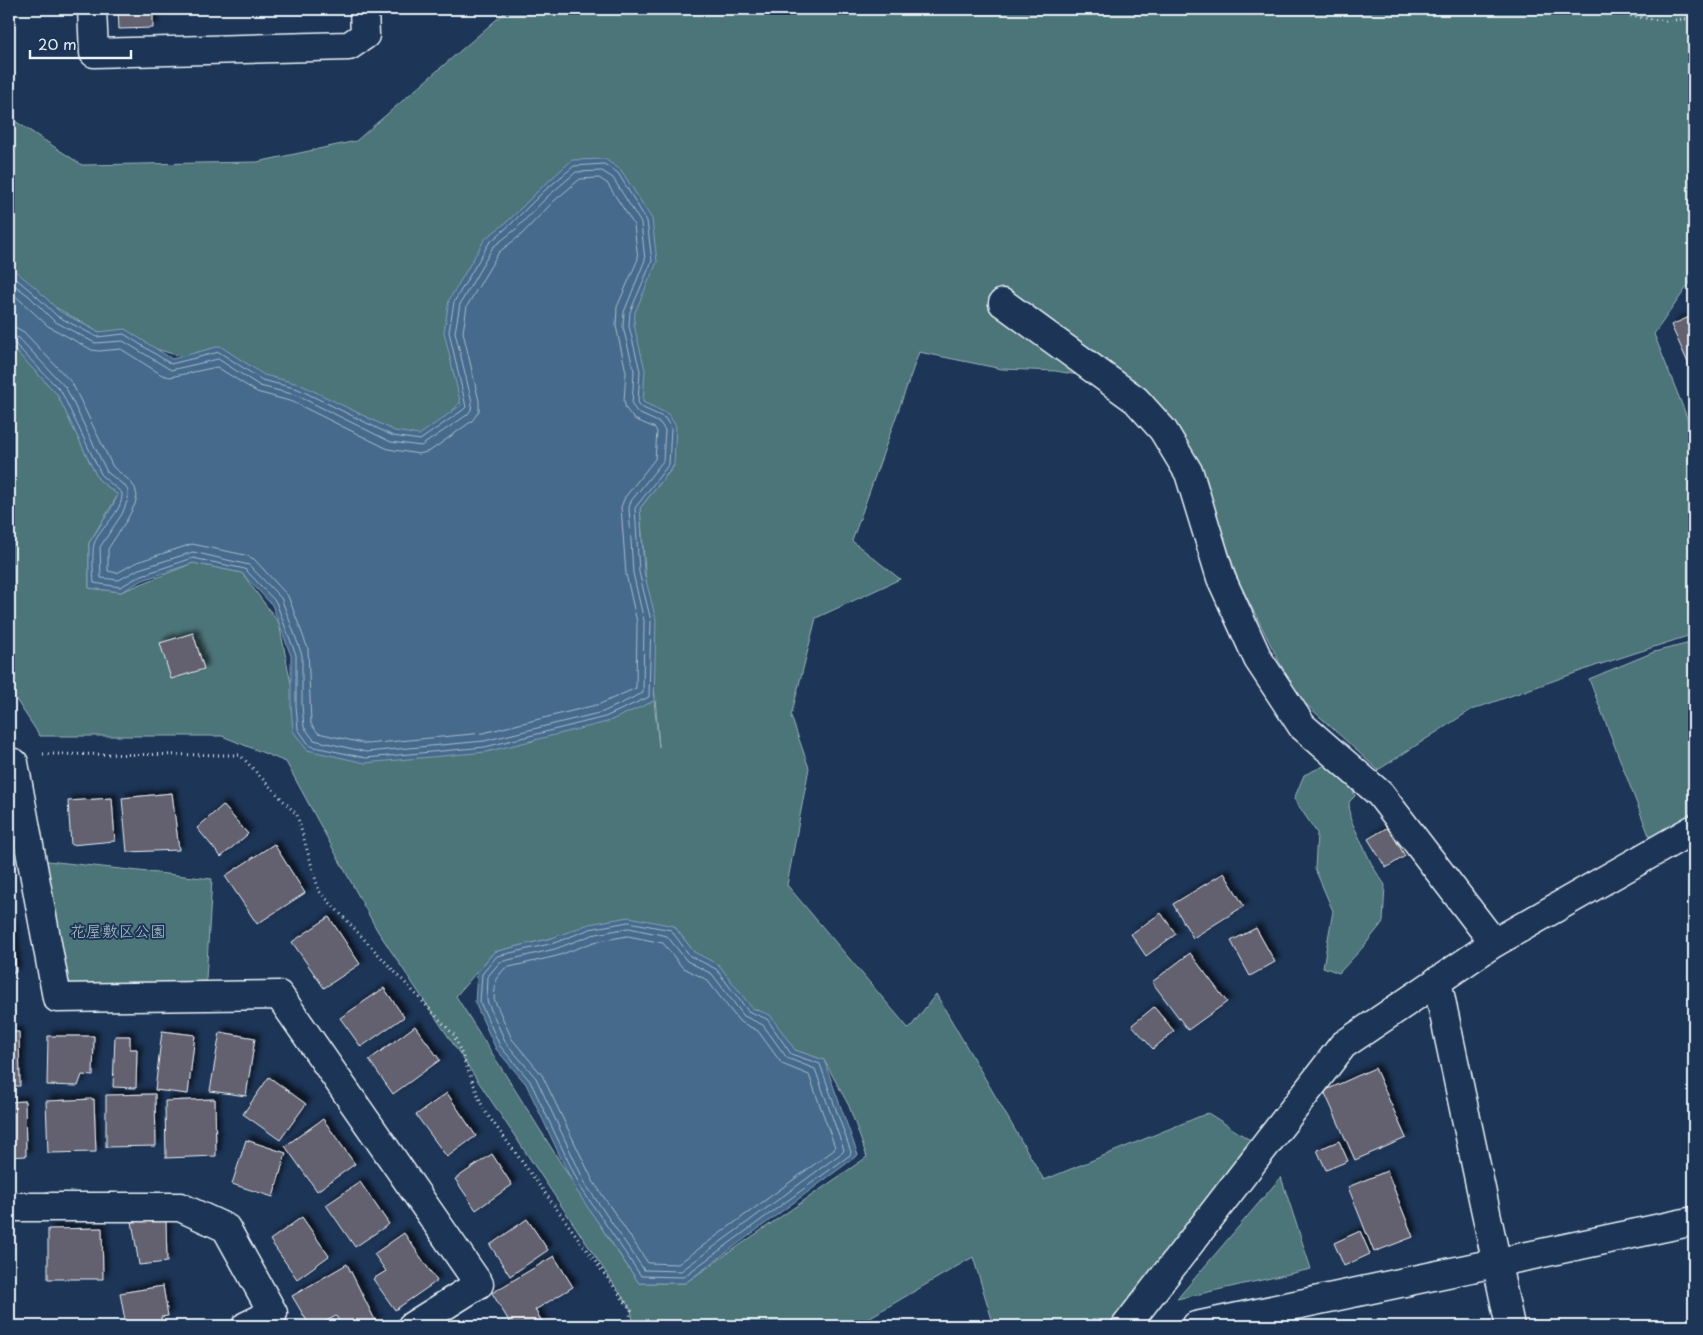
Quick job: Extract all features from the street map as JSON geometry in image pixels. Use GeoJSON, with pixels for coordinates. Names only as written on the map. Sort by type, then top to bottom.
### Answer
{"type":"FeatureCollection","features":[{"type":"Feature","properties":{"kind":"street"},"geometry":{"type":"LineString","coordinates":[[92,9],[94,53],[349,46],[365,35],[364,9]]}},
{"type":"Feature","properties":{"kind":"street"},"geometry":{"type":"LineString","coordinates":[[1003,303],[1136,400],[1163,430],[1189,473],[1221,578],[1258,659],[1302,726],[1380,794],[1494,943]]}},
{"type":"Feature","properties":{"kind":"street"},"geometry":{"type":"LineString","coordinates":[[16,759],[57,998],[279,995],[479,1284],[412,1326]]}},
{"type":"Feature","properties":{"kind":"street"},"geometry":{"type":"LineString","coordinates":[[1126,1326],[1343,1045],[1494,943],[1694,829]]}},
{"type":"Feature","properties":{"kind":"street"},"geometry":{"type":"LineString","coordinates":[[1437,981],[1510,1326]]}},
{"type":"Feature","properties":{"kind":"street"},"geometry":{"type":"LineString","coordinates":[[9,1207],[180,1207],[226,1228],[273,1313],[246,1326]]}},
{"type":"Feature","properties":{"kind":"street"},"geometry":{"type":"LineString","coordinates":[[1196,1326],[1694,1221]]}},
{"type":"Feature","properties":{"kind":"path"},"geometry":{"type":"LineString","coordinates":[[1586,9],[1665,21],[1694,18]]}},
{"type":"Feature","properties":{"kind":"path"},"geometry":{"type":"LineString","coordinates":[[16,759],[240,755],[297,815],[319,891],[454,1035],[484,1110],[631,1310],[628,1326]]}},
{"type":"Feature","properties":{"kind":"green space"},"geometry":{"type":"Polygon","coordinates":[[[506,9],[1694,9],[1694,277],[1654,334],[1690,425],[1694,430],[1694,634],[1595,666],[1471,710],[1378,770],[1296,695],[1238,580],[1198,459],[1144,387],[1056,371],[1002,369],[919,352],[852,541],[900,579],[816,618],[791,716],[809,768],[787,885],[909,1029],[936,994],[1044,1180],[1208,1113],[1250,1140],[1139,1310],[1120,1326],[994,1326],[973,1257],[855,1326],[634,1326],[631,1310],[377,930],[286,762],[222,736],[40,736],[9,689],[9,344],[57,394],[98,479],[118,495],[89,543],[89,588],[121,592],[193,563],[242,573],[279,623],[291,684],[529,742],[654,701],[659,747],[640,508],[674,466],[508,349],[406,463],[223,369],[99,332],[9,281],[9,117],[82,165],[257,162],[356,141],[504,13],[506,9]],[[674,926],[552,938],[494,952],[456,996],[608,1238],[639,1283],[685,1283],[867,1157],[849,1106],[824,1060],[795,1050],[694,952],[674,926]]]}},
{"type":"Feature","properties":{"kind":"green space"},"geometry":{"type":"Polygon","coordinates":[[[1694,642],[1694,827],[1655,851],[1589,679],[1654,652],[1694,642]]]}},
{"type":"Feature","properties":{"kind":"green space"},"geometry":{"type":"Polygon","coordinates":[[[1328,764],[1347,778],[1355,796],[1349,802],[1350,818],[1373,867],[1385,885],[1383,922],[1339,973],[1323,967],[1333,911],[1315,869],[1317,833],[1294,799],[1304,775],[1328,764]]]}},
{"type":"Feature","properties":{"kind":"green space","name":"花屋敷区公園"},"geometry":{"type":"Polygon","coordinates":[[[39,860],[212,879],[205,996],[56,990],[39,860]]]}},
{"type":"Feature","properties":{"kind":"green space"},"geometry":{"type":"Polygon","coordinates":[[[1281,1177],[1311,1269],[1177,1299],[1281,1177]]]}},
{"type":"Feature","properties":{"kind":"water"},"geometry":{"type":"Polygon","coordinates":[[[605,159],[621,170],[652,219],[657,262],[635,312],[634,325],[645,370],[643,402],[668,414],[676,426],[674,465],[640,508],[644,572],[656,620],[654,701],[607,722],[486,752],[365,763],[307,750],[293,731],[291,656],[272,605],[242,573],[193,563],[143,580],[121,592],[89,588],[89,543],[118,495],[98,479],[57,394],[9,344],[9,266],[36,288],[59,311],[98,332],[125,329],[172,359],[220,346],[264,375],[299,384],[395,431],[419,435],[461,405],[444,332],[449,300],[485,239],[508,221],[572,160],[605,159]]]}},
{"type":"Feature","properties":{"kind":"water"},"geometry":{"type":"Polygon","coordinates":[[[629,917],[674,926],[694,952],[719,965],[752,1008],[770,1015],[795,1050],[824,1060],[858,1155],[685,1283],[639,1283],[576,1190],[526,1084],[496,1049],[475,1003],[477,972],[494,952],[552,938],[589,924],[629,917]]]}},
{"type":"Feature","properties":{"kind":"building"},"geometry":{"type":"Polygon","coordinates":[[[118,9],[153,9],[153,28],[119,29],[118,9]]]}},
{"type":"Feature","properties":{"kind":"building"},"geometry":{"type":"Polygon","coordinates":[[[1694,315],[1694,376],[1671,325],[1694,315]]]}},
{"type":"Feature","properties":{"kind":"building"},"geometry":{"type":"Polygon","coordinates":[[[193,633],[204,669],[171,679],[160,643],[193,633]]]}},
{"type":"Feature","properties":{"kind":"building"},"geometry":{"type":"Polygon","coordinates":[[[172,793],[179,850],[127,852],[122,798],[172,793]]]}},
{"type":"Feature","properties":{"kind":"building"},"geometry":{"type":"Polygon","coordinates":[[[112,798],[115,841],[71,845],[68,801],[112,798]]]}},
{"type":"Feature","properties":{"kind":"building"},"geometry":{"type":"Polygon","coordinates":[[[223,805],[248,834],[221,857],[197,828],[223,805]]]}},
{"type":"Feature","properties":{"kind":"building"},"geometry":{"type":"Polygon","coordinates":[[[1388,827],[1405,856],[1386,868],[1368,839],[1388,827]]]}},
{"type":"Feature","properties":{"kind":"building"},"geometry":{"type":"Polygon","coordinates":[[[274,844],[305,893],[257,924],[225,876],[274,844]]]}},
{"type":"Feature","properties":{"kind":"building"},"geometry":{"type":"Polygon","coordinates":[[[1224,873],[1244,906],[1193,938],[1173,904],[1224,873]]]}},
{"type":"Feature","properties":{"kind":"building"},"geometry":{"type":"Polygon","coordinates":[[[1161,913],[1176,934],[1146,956],[1131,934],[1161,913]]]}},
{"type":"Feature","properties":{"kind":"building"},"geometry":{"type":"Polygon","coordinates":[[[329,917],[360,964],[324,988],[292,942],[329,917]]]}},
{"type":"Feature","properties":{"kind":"building"},"geometry":{"type":"Polygon","coordinates":[[[9,924],[12,924],[16,972],[9,973],[9,924]]]}},
{"type":"Feature","properties":{"kind":"building"},"geometry":{"type":"Polygon","coordinates":[[[1256,928],[1275,962],[1250,976],[1231,941],[1256,928]]]}},
{"type":"Feature","properties":{"kind":"building"},"geometry":{"type":"Polygon","coordinates":[[[1190,953],[1227,1002],[1188,1030],[1152,982],[1190,953]]]}},
{"type":"Feature","properties":{"kind":"building"},"geometry":{"type":"Polygon","coordinates":[[[384,988],[404,1017],[361,1047],[340,1018],[384,988]]]}},
{"type":"Feature","properties":{"kind":"building"},"geometry":{"type":"Polygon","coordinates":[[[1154,1007],[1174,1031],[1153,1049],[1132,1025],[1154,1007]]]}},
{"type":"Feature","properties":{"kind":"building"},"geometry":{"type":"Polygon","coordinates":[[[415,1026],[440,1060],[393,1094],[369,1060],[415,1026]]]}},
{"type":"Feature","properties":{"kind":"building"},"geometry":{"type":"Polygon","coordinates":[[[162,1031],[195,1035],[188,1094],[155,1090],[162,1031]]]}},
{"type":"Feature","properties":{"kind":"building"},"geometry":{"type":"Polygon","coordinates":[[[9,1032],[19,1032],[20,1086],[9,1086],[9,1032]]]}},
{"type":"Feature","properties":{"kind":"building"},"geometry":{"type":"Polygon","coordinates":[[[220,1032],[255,1038],[246,1096],[210,1091],[220,1032]]]}},
{"type":"Feature","properties":{"kind":"building"},"geometry":{"type":"Polygon","coordinates":[[[48,1036],[94,1036],[93,1076],[82,1075],[78,1086],[47,1085],[48,1036]]]}},
{"type":"Feature","properties":{"kind":"building"},"geometry":{"type":"Polygon","coordinates":[[[115,1036],[130,1036],[130,1049],[137,1049],[136,1088],[113,1087],[115,1036]]]}},
{"type":"Feature","properties":{"kind":"building"},"geometry":{"type":"Polygon","coordinates":[[[1375,1068],[1406,1138],[1355,1160],[1324,1091],[1375,1068]]]}},
{"type":"Feature","properties":{"kind":"building"},"geometry":{"type":"Polygon","coordinates":[[[269,1077],[306,1104],[280,1140],[243,1114],[269,1077]]]}},
{"type":"Feature","properties":{"kind":"building"},"geometry":{"type":"Polygon","coordinates":[[[447,1093],[476,1136],[447,1157],[416,1115],[447,1093]]]}},
{"type":"Feature","properties":{"kind":"building"},"geometry":{"type":"Polygon","coordinates":[[[155,1094],[156,1146],[106,1147],[106,1095],[155,1094]]]}},
{"type":"Feature","properties":{"kind":"building"},"geometry":{"type":"Polygon","coordinates":[[[94,1099],[96,1152],[48,1153],[46,1101],[94,1099]]]}},
{"type":"Feature","properties":{"kind":"building"},"geometry":{"type":"Polygon","coordinates":[[[215,1099],[216,1156],[166,1158],[165,1101],[215,1099]]]}},
{"type":"Feature","properties":{"kind":"building"},"geometry":{"type":"Polygon","coordinates":[[[25,1101],[26,1156],[9,1157],[9,1102],[25,1101]]]}},
{"type":"Feature","properties":{"kind":"building"},"geometry":{"type":"Polygon","coordinates":[[[323,1119],[355,1164],[317,1191],[285,1146],[323,1119]]]}},
{"type":"Feature","properties":{"kind":"building"},"geometry":{"type":"Polygon","coordinates":[[[246,1140],[286,1153],[273,1197],[232,1184],[246,1140]]]}},
{"type":"Feature","properties":{"kind":"building"},"geometry":{"type":"Polygon","coordinates":[[[1339,1141],[1348,1161],[1326,1170],[1317,1150],[1339,1141]]]}},
{"type":"Feature","properties":{"kind":"building"},"geometry":{"type":"Polygon","coordinates":[[[492,1154],[512,1185],[476,1210],[455,1179],[492,1154]]]}},
{"type":"Feature","properties":{"kind":"building"},"geometry":{"type":"Polygon","coordinates":[[[1387,1171],[1413,1237],[1374,1252],[1348,1187],[1387,1171]]]}},
{"type":"Feature","properties":{"kind":"building"},"geometry":{"type":"Polygon","coordinates":[[[360,1182],[389,1224],[355,1247],[326,1205],[360,1182]]]}},
{"type":"Feature","properties":{"kind":"building"},"geometry":{"type":"Polygon","coordinates":[[[302,1217],[329,1256],[297,1279],[270,1240],[302,1217]]]}},
{"type":"Feature","properties":{"kind":"building"},"geometry":{"type":"Polygon","coordinates":[[[527,1219],[548,1250],[510,1276],[490,1245],[527,1219]]]}},
{"type":"Feature","properties":{"kind":"building"},"geometry":{"type":"Polygon","coordinates":[[[132,1221],[166,1221],[167,1262],[139,1265],[132,1221]]]}},
{"type":"Feature","properties":{"kind":"building"},"geometry":{"type":"Polygon","coordinates":[[[102,1228],[103,1279],[48,1279],[48,1229],[102,1228]]]}},
{"type":"Feature","properties":{"kind":"building"},"geometry":{"type":"Polygon","coordinates":[[[1360,1231],[1370,1254],[1344,1266],[1334,1243],[1360,1231]]]}},
{"type":"Feature","properties":{"kind":"building"},"geometry":{"type":"Polygon","coordinates":[[[404,1233],[437,1281],[395,1310],[373,1279],[386,1271],[374,1254],[404,1233]]]}},
{"type":"Feature","properties":{"kind":"building"},"geometry":{"type":"Polygon","coordinates":[[[554,1256],[573,1287],[535,1310],[545,1326],[512,1326],[492,1293],[554,1256]]]}},
{"type":"Feature","properties":{"kind":"building"},"geometry":{"type":"Polygon","coordinates":[[[347,1264],[376,1322],[367,1326],[342,1326],[336,1316],[317,1326],[310,1326],[292,1296],[347,1264]]]}},
{"type":"Feature","properties":{"kind":"building"},"geometry":{"type":"Polygon","coordinates":[[[163,1286],[168,1316],[161,1317],[162,1326],[126,1326],[120,1293],[163,1286]]]}}]}
